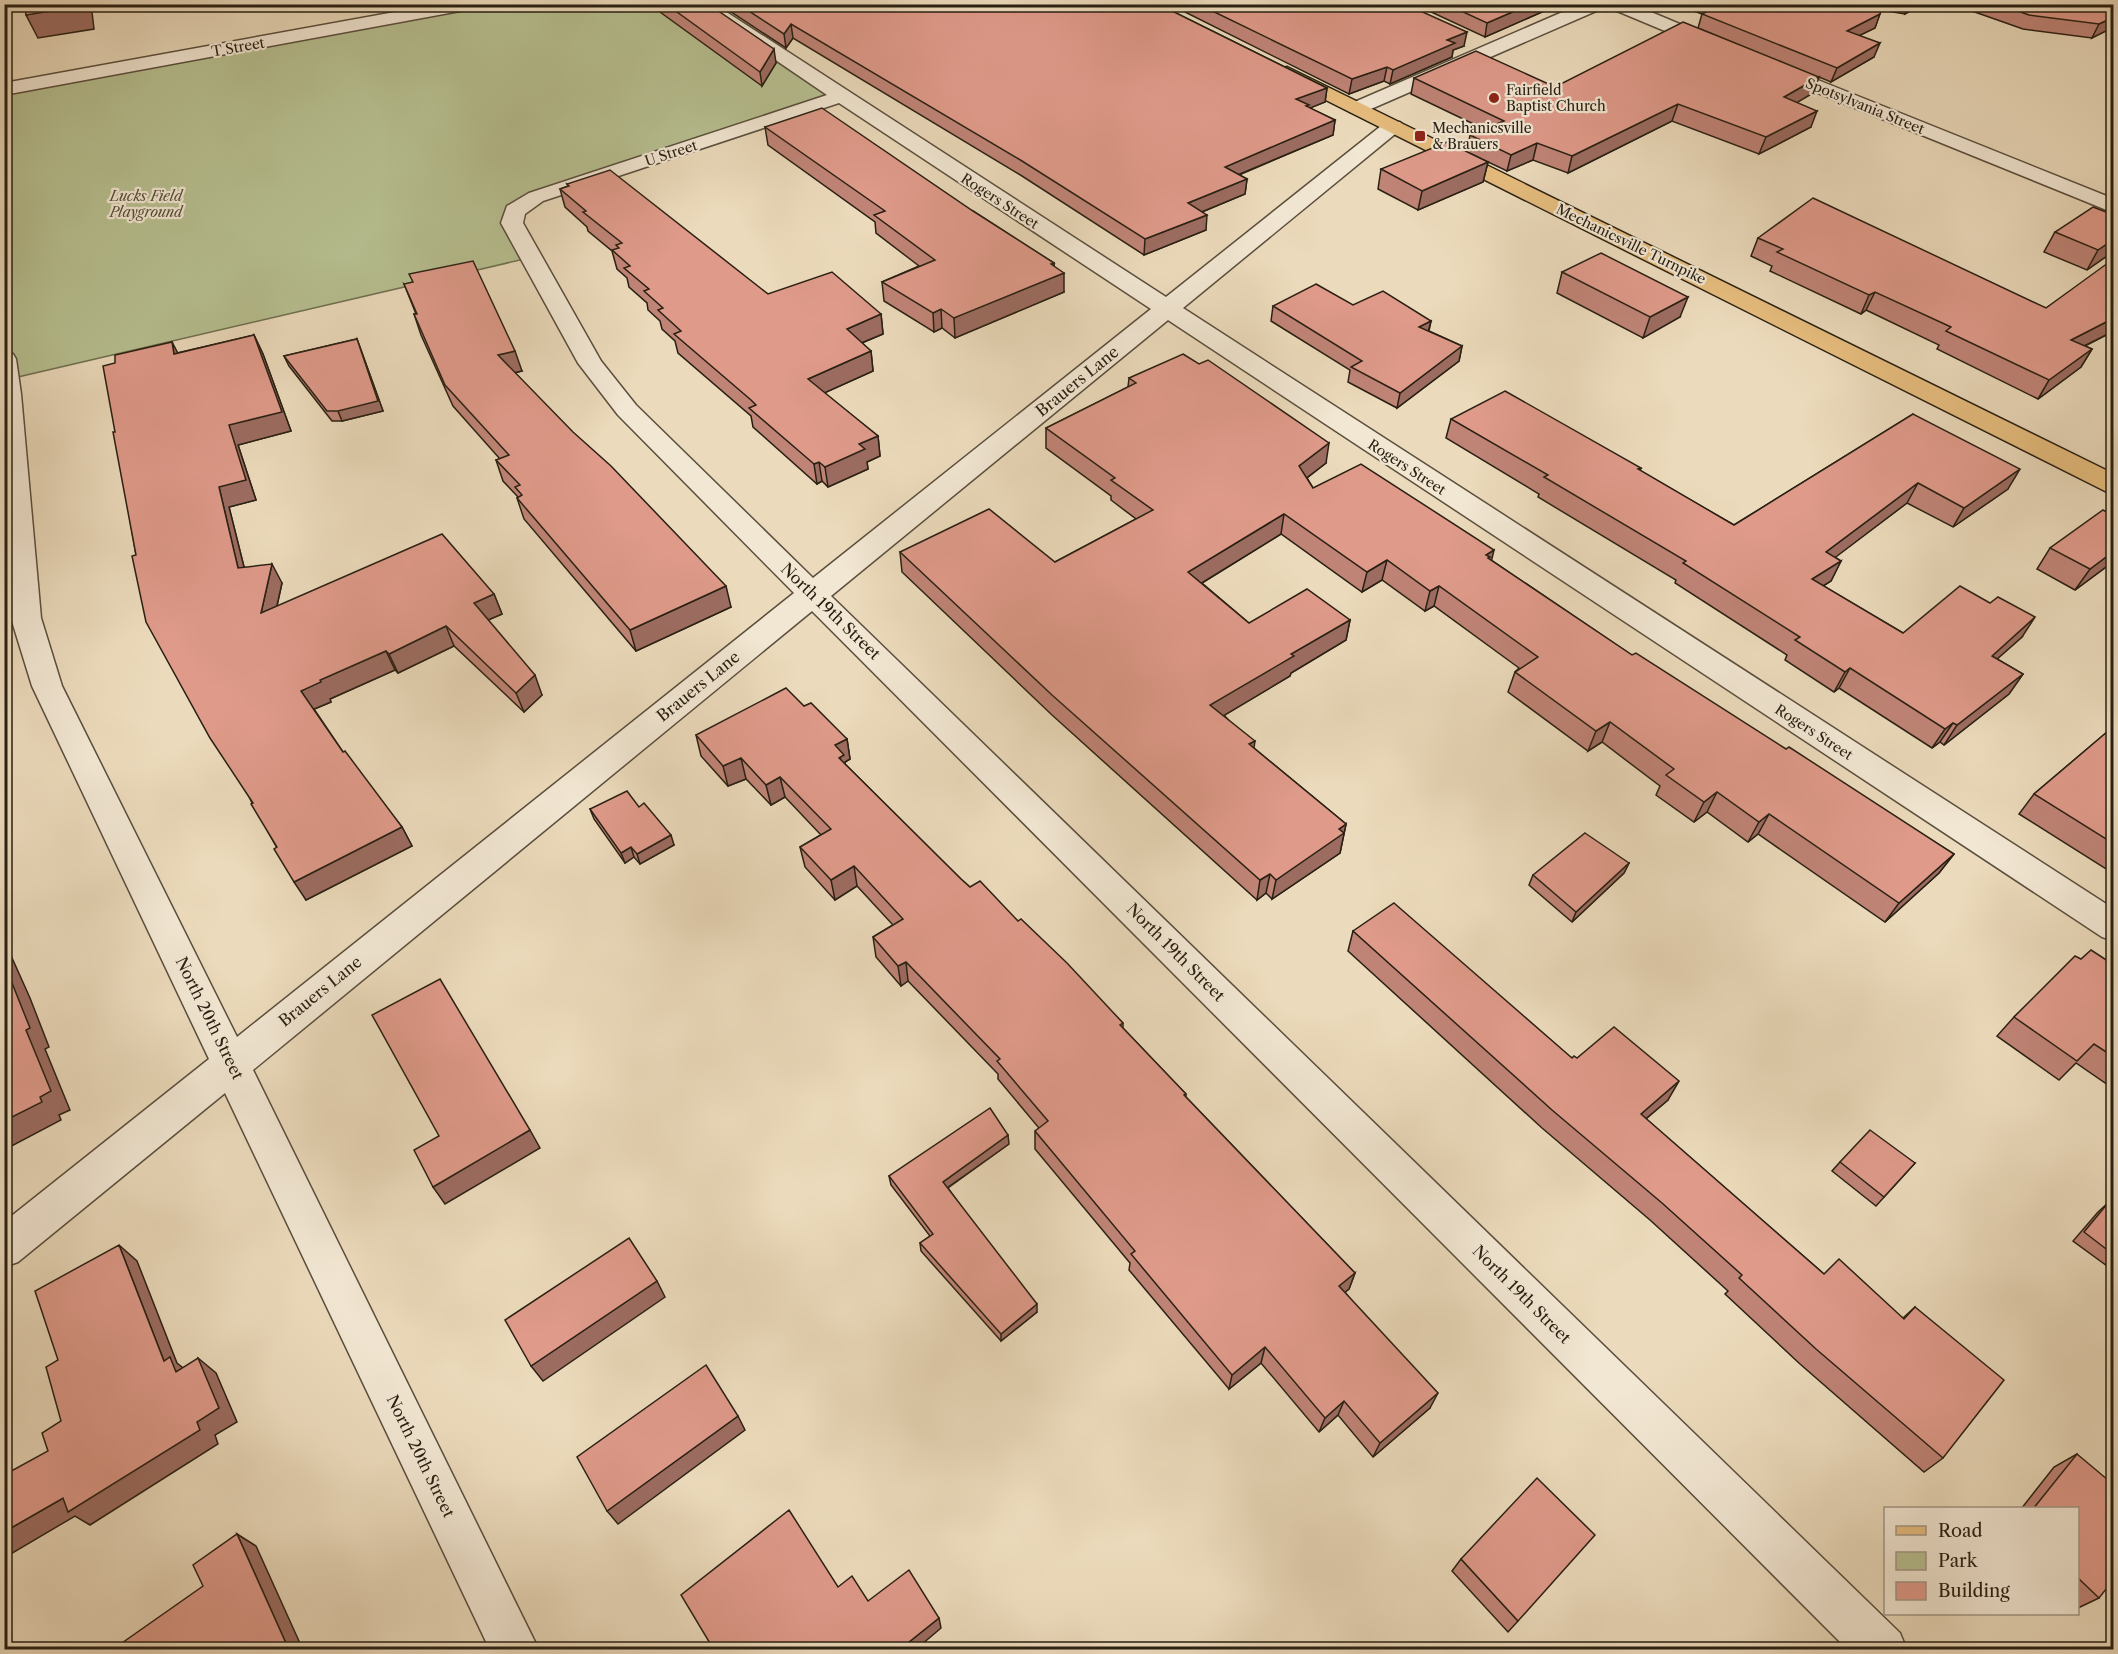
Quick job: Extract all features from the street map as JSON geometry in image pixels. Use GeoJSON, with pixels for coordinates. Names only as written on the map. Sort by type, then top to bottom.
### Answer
{"type":"FeatureCollection","features":[{"type":"Feature","properties":{"kind":"main road","name":"Mechanicsville Turnpike"},"geometry":{"type":"LineString","coordinates":[[1266,63],[2114,485]]}},
{"type":"Feature","properties":{"kind":"street","name":"T Street"},"geometry":{"type":"LineString","coordinates":[[4,89],[394,11],[471,4]]}},
{"type":"Feature","properties":{"kind":"street","name":"Rogers Street"},"geometry":{"type":"LineString","coordinates":[[701,4],[2114,927]]}},
{"type":"Feature","properties":{"kind":"street"},"geometry":{"type":"LineString","coordinates":[[1357,108],[1597,4]]}},
{"type":"Feature","properties":{"kind":"street"},"geometry":{"type":"LineString","coordinates":[[1616,4],[1730,51]]}},
{"type":"Feature","properties":{"kind":"street"},"geometry":{"type":"LineString","coordinates":[[1466,38],[1492,49]]}},
{"type":"Feature","properties":{"kind":"street","name":"Spotsylvania Street"},"geometry":{"type":"LineString","coordinates":[[1752,60],[2114,207]]}},
{"type":"Feature","properties":{"kind":"street","name":"U Street"},"geometry":{"type":"LineString","coordinates":[[512,223],[515,211],[536,197],[842,96]]}},
{"type":"Feature","properties":{"kind":"street","name":"Brauers Lane"},"geometry":{"type":"LineString","coordinates":[[4,1248],[1394,126]]}},
{"type":"Feature","properties":{"kind":"street","name":"North 19th Street"},"geometry":{"type":"LineString","coordinates":[[512,223],[590,363],[627,410],[1883,1650]]}},
{"type":"Feature","properties":{"kind":"street","name":"North 20th Street"},"geometry":{"type":"LineString","coordinates":[[4,359],[9,394],[26,618],[47,686],[515,1650]]}},
{"type":"Feature","properties":{"kind":"green space","name":"Lucks Field Playground"},"geometry":{"type":"Polygon","coordinates":[[[702,4],[841,96],[515,205],[533,257],[5,380],[4,88],[468,5],[702,4]]]}},
{"type":"Feature","properties":{"kind":"building"},"geometry":{"type":"Polygon","coordinates":[[[24,4],[83,4],[84,6],[26,15],[24,4]]]}},
{"type":"Feature","properties":{"kind":"building"},"geometry":{"type":"Polygon","coordinates":[[[666,4],[708,4],[774,49],[760,72],[666,4]]]}},
{"type":"Feature","properties":{"kind":"building"},"geometry":{"type":"Polygon","coordinates":[[[738,4],[1158,4],[1327,88],[1296,99],[1335,120],[1225,167],[1247,179],[1188,203],[1207,215],[1145,239],[1022,161],[791,24],[784,34],[738,4]]]}},
{"type":"Feature","properties":{"kind":"building"},"geometry":{"type":"Polygon","coordinates":[[[1198,4],[1405,4],[1467,32],[1447,40],[1455,43],[1393,70],[1387,67],[1352,79],[1198,4]]]}},
{"type":"Feature","properties":{"kind":"building"},"geometry":{"type":"Polygon","coordinates":[[[1446,4],[1531,4],[1487,23],[1446,4]]]}},
{"type":"Feature","properties":{"kind":"building"},"geometry":{"type":"Polygon","coordinates":[[[1718,4],[1883,4],[1880,14],[1847,31],[1880,43],[1837,68],[1702,14],[1720,5],[1718,4]]]}},
{"type":"Feature","properties":{"kind":"building"},"geometry":{"type":"Polygon","coordinates":[[[1998,4],[2114,4],[2114,17],[2099,24],[2029,15],[1998,4]]]}},
{"type":"Feature","properties":{"kind":"building"},"geometry":{"type":"Polygon","coordinates":[[[1683,22],[1819,77],[1784,97],[1817,111],[1766,137],[1678,104],[1572,156],[1537,143],[1511,155],[1470,135],[1504,121],[1414,78],[1476,51],[1555,87],[1683,22]]]}},
{"type":"Feature","properties":{"kind":"building"},"geometry":{"type":"Polygon","coordinates":[[[822,108],[1054,263],[1051,264],[1064,273],[954,318],[941,309],[933,313],[882,282],[935,260],[874,215],[885,211],[765,127],[822,108]]]}},
{"type":"Feature","properties":{"kind":"building"},"geometry":{"type":"Polygon","coordinates":[[[1447,142],[1488,162],[1422,191],[1381,169],[1447,142]]]}},
{"type":"Feature","properties":{"kind":"building"},"geometry":{"type":"Polygon","coordinates":[[[610,170],[768,294],[832,272],[881,314],[847,329],[871,351],[808,379],[878,436],[859,444],[865,449],[825,467],[819,462],[814,464],[749,408],[756,405],[751,400],[674,334],[681,331],[658,310],[663,308],[644,291],[649,289],[624,268],[630,266],[612,250],[619,248],[616,245],[622,243],[583,212],[586,211],[560,189],[569,186],[567,184],[610,170]]]}},
{"type":"Feature","properties":{"kind":"building"},"geometry":{"type":"Polygon","coordinates":[[[1813,198],[2046,308],[2112,260],[2114,261],[2114,318],[2071,340],[2092,349],[2049,380],[1946,331],[1951,327],[1875,292],[1869,295],[1777,252],[1783,249],[1758,238],[1813,198]]]}},
{"type":"Feature","properties":{"kind":"building"},"geometry":{"type":"Polygon","coordinates":[[[2093,207],[2114,215],[2114,239],[2098,250],[2055,232],[2093,207]]]}},
{"type":"Feature","properties":{"kind":"building"},"geometry":{"type":"Polygon","coordinates":[[[1601,253],[1688,297],[1650,317],[1562,272],[1601,253]]]}},
{"type":"Feature","properties":{"kind":"building"},"geometry":{"type":"Polygon","coordinates":[[[473,261],[515,351],[498,355],[573,432],[611,466],[726,586],[630,630],[517,498],[522,495],[515,487],[520,485],[496,460],[509,455],[445,385],[414,314],[417,314],[404,284],[413,282],[409,274],[473,261]]]}},
{"type":"Feature","properties":{"kind":"building"},"geometry":{"type":"Polygon","coordinates":[[[1316,284],[1353,305],[1383,291],[1431,321],[1419,327],[1462,346],[1400,393],[1351,367],[1362,361],[1273,306],[1316,284]]]}},
{"type":"Feature","properties":{"kind":"building"},"geometry":{"type":"Polygon","coordinates":[[[254,335],[282,412],[229,425],[246,480],[219,487],[238,568],[272,564],[261,613],[442,534],[494,594],[474,603],[535,675],[516,693],[446,626],[389,654],[386,651],[320,680],[321,682],[301,691],[343,752],[345,751],[402,827],[294,882],[274,849],[277,847],[251,804],[253,803],[210,738],[146,622],[132,556],[136,555],[103,366],[115,363],[115,355],[172,342],[174,354],[254,335]]]}},
{"type":"Feature","properties":{"kind":"building"},"geometry":{"type":"Polygon","coordinates":[[[357,339],[378,401],[338,411],[327,411],[284,356],[357,339]]]}},
{"type":"Feature","properties":{"kind":"building"},"geometry":{"type":"Polygon","coordinates":[[[1183,354],[1199,364],[1208,360],[1329,443],[1299,466],[1313,488],[1361,464],[1494,550],[1486,555],[1490,557],[1488,558],[1632,655],[1636,653],[1786,749],[1789,747],[1954,854],[1899,903],[1769,814],[1759,822],[1717,792],[1704,802],[1666,775],[1674,769],[1610,722],[1596,731],[1515,672],[1538,657],[1439,586],[1430,591],[1387,560],[1367,572],[1284,514],[1188,572],[1249,623],[1307,589],[1350,620],[1210,705],[1255,741],[1249,744],[1346,824],[1339,829],[1344,833],[1276,880],[1270,874],[1260,880],[1052,695],[900,552],[989,509],[1055,562],[1153,510],[1111,480],[1115,478],[1046,428],[1136,383],[1129,378],[1183,354]]]}},
{"type":"Feature","properties":{"kind":"building"},"geometry":{"type":"Polygon","coordinates":[[[1505,391],[1641,468],[1638,469],[1734,525],[1913,414],[2020,469],[1964,508],[1918,483],[1826,552],[1841,561],[1812,579],[1903,633],[1960,586],[1990,603],[1998,597],[2035,617],[1992,656],[2023,674],[1957,725],[1953,723],[1945,729],[1850,668],[1845,672],[1795,640],[1800,637],[1683,563],[1686,561],[1544,477],[1548,475],[1451,419],[1505,391]]]}},
{"type":"Feature","properties":{"kind":"building"},"geometry":{"type":"Polygon","coordinates":[[[2103,510],[2114,516],[2114,551],[2090,569],[2050,548],[2103,510]]]}},
{"type":"Feature","properties":{"kind":"building"},"geometry":{"type":"Polygon","coordinates":[[[786,688],[804,706],[811,703],[847,739],[835,745],[844,755],[839,758],[961,879],[970,887],[980,881],[1018,921],[1021,919],[1067,963],[1123,1023],[1120,1025],[1186,1094],[1184,1095],[1355,1273],[1339,1286],[1438,1393],[1380,1443],[1344,1401],[1325,1418],[1265,1347],[1232,1375],[1131,1254],[1135,1251],[1035,1131],[1048,1121],[997,1061],[1000,1059],[906,962],[898,966],[873,937],[903,919],[854,866],[831,880],[800,847],[831,829],[780,777],[766,785],[741,758],[723,766],[696,735],[786,688]]]}},
{"type":"Feature","properties":{"kind":"building"},"geometry":{"type":"Polygon","coordinates":[[[2114,726],[2114,844],[2034,794],[2114,726]]]}},
{"type":"Feature","properties":{"kind":"building"},"geometry":{"type":"Polygon","coordinates":[[[627,791],[639,807],[644,803],[671,835],[637,854],[631,847],[621,853],[590,809],[627,791]]]}},
{"type":"Feature","properties":{"kind":"building"},"geometry":{"type":"Polygon","coordinates":[[[1585,833],[1629,863],[1576,912],[1533,875],[1585,833]]]}},
{"type":"Feature","properties":{"kind":"building"},"geometry":{"type":"Polygon","coordinates":[[[1394,903],[1572,1058],[1574,1056],[1577,1058],[1614,1027],[1679,1081],[1641,1114],[1824,1274],[1839,1259],[1904,1319],[1915,1307],[2004,1380],[1943,1458],[1816,1349],[1739,1278],[1742,1275],[1662,1203],[1552,1110],[1353,931],[1394,903]]]}},
{"type":"Feature","properties":{"kind":"building"},"geometry":{"type":"Polygon","coordinates":[[[2091,950],[2114,965],[2114,1057],[2094,1044],[2077,1061],[2014,1017],[2075,956],[2081,959],[2091,950]]]}},
{"type":"Feature","properties":{"kind":"building"},"geometry":{"type":"Polygon","coordinates":[[[4,963],[30,1028],[26,1030],[51,1091],[40,1097],[42,1102],[4,1121],[4,963]]]}},
{"type":"Feature","properties":{"kind":"building"},"geometry":{"type":"Polygon","coordinates":[[[440,979],[530,1130],[433,1187],[414,1150],[439,1136],[372,1015],[440,979]]]}},
{"type":"Feature","properties":{"kind":"building"},"geometry":{"type":"Polygon","coordinates":[[[990,1108],[1008,1135],[943,1182],[1037,1304],[1001,1334],[920,1243],[933,1234],[889,1176],[990,1108]]]}},
{"type":"Feature","properties":{"kind":"building"},"geometry":{"type":"Polygon","coordinates":[[[1870,1130],[1915,1163],[1884,1197],[1840,1162],[1870,1130]]]}},
{"type":"Feature","properties":{"kind":"building"},"geometry":{"type":"Polygon","coordinates":[[[2108,1203],[2114,1207],[2114,1255],[2084,1232],[2108,1203]]]}},
{"type":"Feature","properties":{"kind":"building"},"geometry":{"type":"Polygon","coordinates":[[[629,1238],[657,1281],[531,1366],[505,1320],[629,1238]]]}},
{"type":"Feature","properties":{"kind":"building"},"geometry":{"type":"Polygon","coordinates":[[[119,1245],[164,1361],[170,1357],[176,1372],[198,1358],[219,1408],[197,1422],[200,1430],[68,1512],[63,1498],[4,1532],[4,1475],[48,1451],[42,1433],[61,1421],[46,1367],[58,1360],[35,1291],[119,1245]]]}},
{"type":"Feature","properties":{"kind":"building"},"geometry":{"type":"Polygon","coordinates":[[[706,1365],[738,1416],[607,1511],[577,1457],[706,1365]]]}},
{"type":"Feature","properties":{"kind":"building"},"geometry":{"type":"Polygon","coordinates":[[[2077,1454],[2114,1485],[2114,1579],[2099,1598],[2079,1579],[2079,1507],[2035,1507],[2077,1454]]]}},
{"type":"Feature","properties":{"kind":"building"},"geometry":{"type":"Polygon","coordinates":[[[1537,1478],[1595,1535],[1518,1621],[1461,1559],[1537,1478]]]}},
{"type":"Feature","properties":{"kind":"building"},"geometry":{"type":"Polygon","coordinates":[[[789,1510],[838,1587],[852,1576],[868,1601],[909,1570],[939,1618],[899,1650],[884,1650],[884,1648],[882,1650],[714,1650],[681,1595],[789,1510]]]}},
{"type":"Feature","properties":{"kind":"building"},"geometry":{"type":"Polygon","coordinates":[[[237,1534],[289,1650],[112,1650],[203,1586],[193,1565],[237,1534]]]}},
{"type":"Feature","properties":{"kind":"place","name":"Fairfield Baptist Church"},"geometry":{"type":"Point","coordinates":[1494,98]}},
{"type":"Feature","properties":{"kind":"place","name":"Mechanicsville & Brauers"},"geometry":{"type":"Point","coordinates":[1420,136]}}]}
